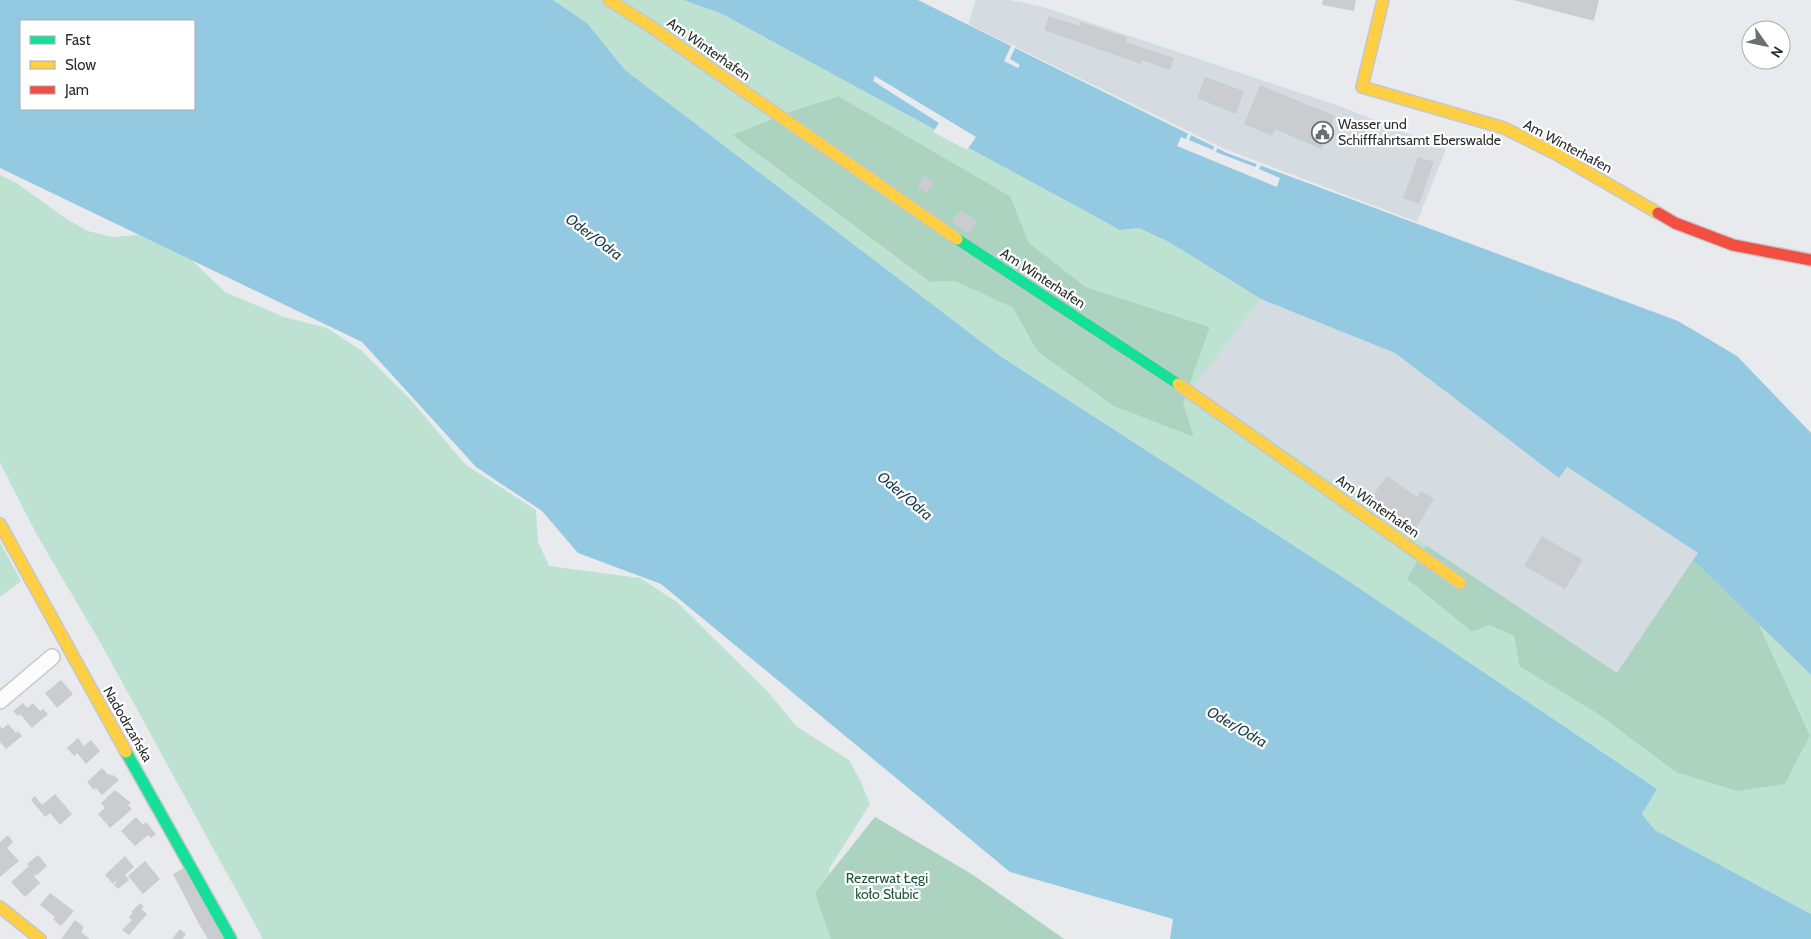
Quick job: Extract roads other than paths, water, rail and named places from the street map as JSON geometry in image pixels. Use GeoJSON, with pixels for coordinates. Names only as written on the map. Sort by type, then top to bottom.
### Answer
{"type":"FeatureCollection","features":[{"type":"Feature","properties":{"kind":"street","name":"Am Winterhafen"},"geometry":{"type":"LineString","coordinates":[[609,0],[997,266],[1197,396],[1460,583]]}},
{"type":"Feature","properties":{"kind":"street","name":"Am Winterhafen"},"geometry":{"type":"LineString","coordinates":[[1383,0],[1362,87],[1504,128],[1556,154],[1675,223],[1733,245],[1811,260]]}},
{"type":"Feature","properties":{"kind":"street","name":"Nadodrzańska"},"geometry":{"type":"LineString","coordinates":[[0,524],[231,939]]}},
{"type":"Feature","properties":{"kind":"street"},"geometry":{"type":"LineString","coordinates":[[0,701],[52,657]]}},
{"type":"Feature","properties":{"kind":"street"},"geometry":{"type":"LineString","coordinates":[[0,907],[40,939]]}},
{"type":"Feature","properties":{"kind":"water","name":"Oder/Odra"},"geometry":{"type":"Polygon","coordinates":[[[0,0],[553,0],[587,23],[625,70],[1000,356],[1347,580],[1657,789],[1642,814],[1655,830],[1811,914],[1811,939],[1170,939],[1173,919],[1010,872],[661,584],[578,553],[542,511],[476,467],[362,342],[0,168],[0,0]]]}},
{"type":"Feature","properties":{"kind":"water"},"geometry":{"type":"Polygon","coordinates":[[[683,0],[918,0],[1227,153],[1678,321],[1737,356],[1811,433],[1811,675],[1693,560],[1698,553],[1567,467],[1559,478],[1395,353],[1261,299],[1169,242],[1139,228],[1120,230],[720,13],[683,0]]]}},
{"type":"Feature","properties":{"kind":"place","name":"Wasser und Schifffahrtsamt Eberswalde"},"geometry":{"type":"Point","coordinates":[1322,132]}},
{"type":"Feature","properties":{"kind":"park label","name":"Rezerwat Łęgi koło Słubic"},"geometry":{"type":"Point","coordinates":[887,886]}}]}
